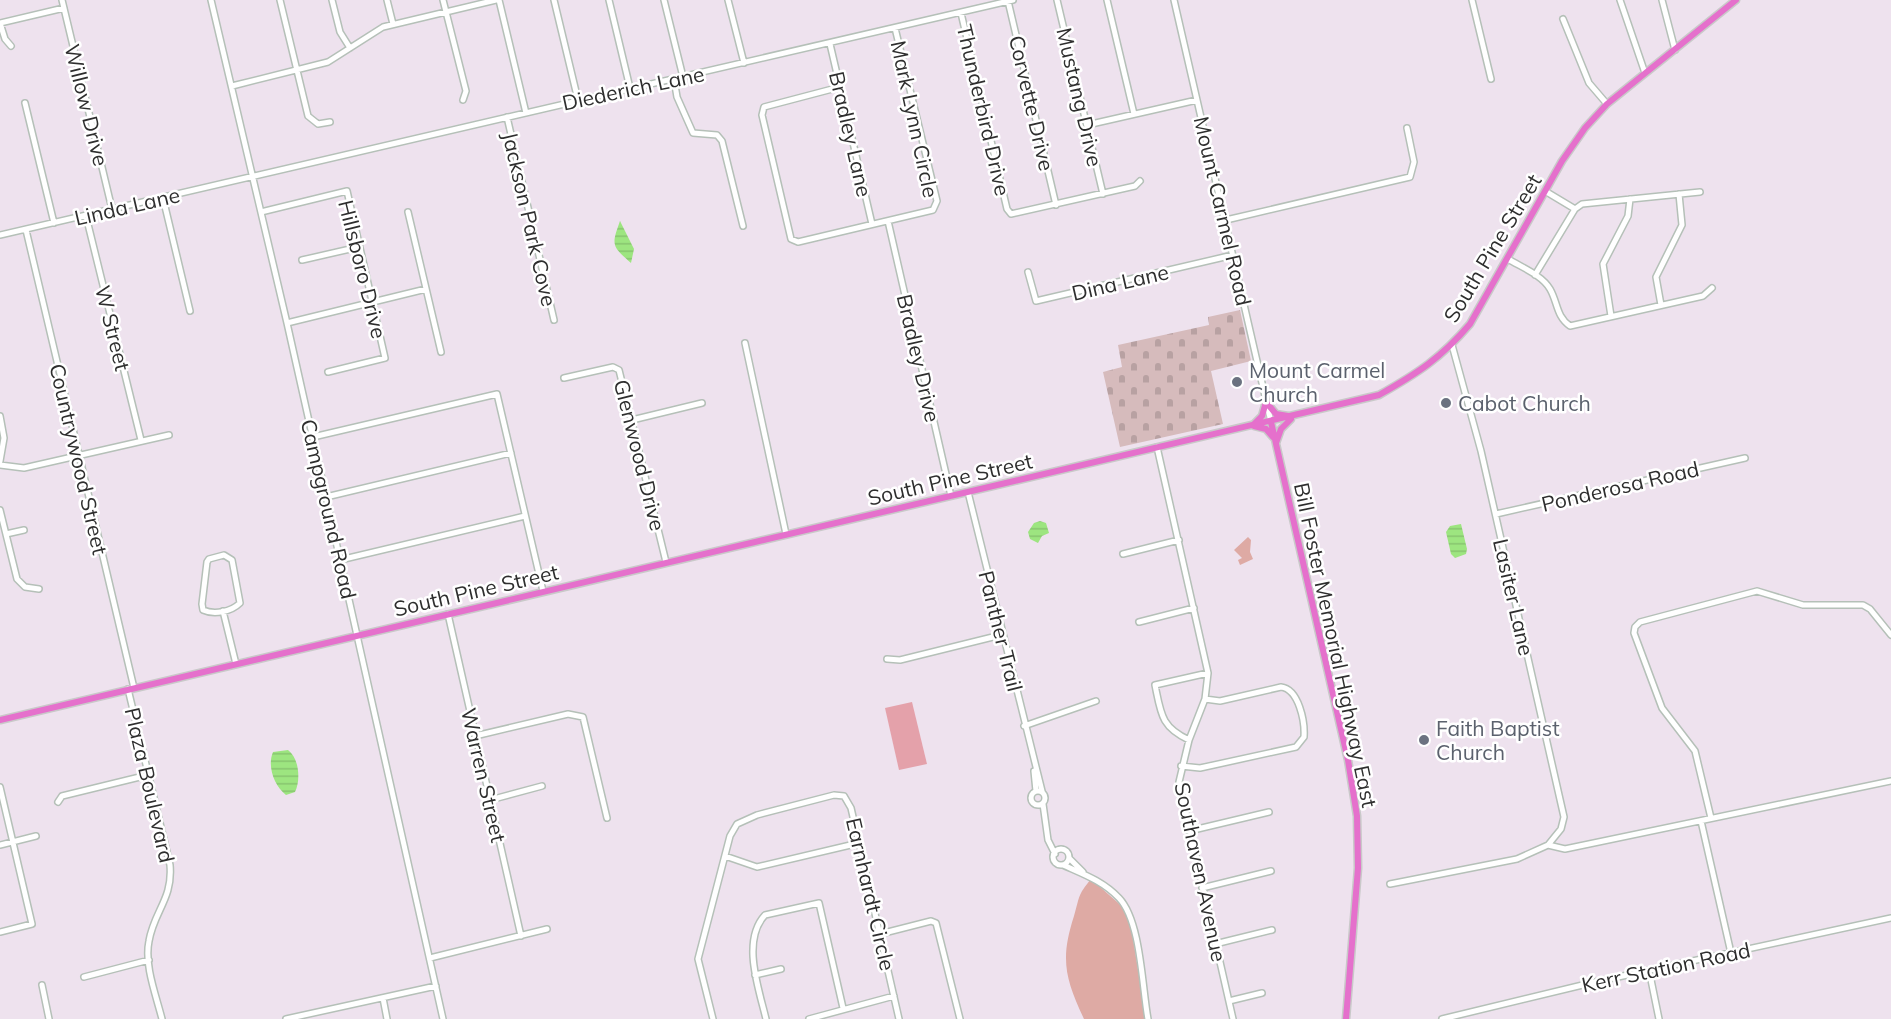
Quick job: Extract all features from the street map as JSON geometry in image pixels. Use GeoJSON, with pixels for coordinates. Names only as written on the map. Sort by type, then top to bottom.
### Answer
{"type":"FeatureCollection","features":[{"type":"Feature","properties":{"kind":"main road","name":"South Pine Street"},"geometry":{"type":"LineString","coordinates":[[0,720],[1157,447],[1294,417],[1379,395],[1424,370],[1452,345],[1470,324],[1545,191],[1585,128],[1607,104],[1736,0]]}},
{"type":"Feature","properties":{"kind":"main road"},"geometry":{"type":"LineString","coordinates":[[1266,402],[1276,414],[1294,417]]}},
{"type":"Feature","properties":{"kind":"main road"},"geometry":{"type":"LineString","coordinates":[[1252,425],[1262,416],[1266,402]]}},
{"type":"Feature","properties":{"kind":"main road"},"geometry":{"type":"LineString","coordinates":[[1276,443],[1283,427],[1294,417]]}},
{"type":"Feature","properties":{"kind":"main road","name":"Bill Foster Memorial Highway East"},"geometry":{"type":"LineString","coordinates":[[1271,422],[1348,760],[1357,816],[1359,868],[1346,1019]]}},
{"type":"Feature","properties":{"kind":"main road"},"geometry":{"type":"LineString","coordinates":[[1252,425],[1266,429],[1276,443]]}},
{"type":"Feature","properties":{"kind":"street","name":"Willow Drive"},"geometry":{"type":"LineString","coordinates":[[62,0],[112,209]]}},
{"type":"Feature","properties":{"kind":"street","name":"Campground Road"},"geometry":{"type":"LineString","coordinates":[[211,0],[313,437],[443,1019]]}},
{"type":"Feature","properties":{"kind":"street"},"geometry":{"type":"LineString","coordinates":[[280,0],[308,116],[318,124],[330,122]]}},
{"type":"Feature","properties":{"kind":"street"},"geometry":{"type":"LineString","coordinates":[[332,0],[340,32],[350,48]]}},
{"type":"Feature","properties":{"kind":"street"},"geometry":{"type":"LineString","coordinates":[[387,0],[393,24]]}},
{"type":"Feature","properties":{"kind":"street"},"geometry":{"type":"LineString","coordinates":[[443,0],[466,91],[463,100]]}},
{"type":"Feature","properties":{"kind":"street"},"geometry":{"type":"LineString","coordinates":[[232,86],[328,62],[372,32],[393,24],[498,0],[526,113]]}},
{"type":"Feature","properties":{"kind":"street"},"geometry":{"type":"LineString","coordinates":[[554,0],[578,100]]}},
{"type":"Feature","properties":{"kind":"street"},"geometry":{"type":"LineString","coordinates":[[609,0],[630,88]]}},
{"type":"Feature","properties":{"kind":"street"},"geometry":{"type":"LineString","coordinates":[[664,0],[683,77]]}},
{"type":"Feature","properties":{"kind":"street"},"geometry":{"type":"LineString","coordinates":[[728,0],[744,63]]}},
{"type":"Feature","properties":{"kind":"street","name":"Mustang Drive"},"geometry":{"type":"LineString","coordinates":[[1057,0],[1103,194]]}},
{"type":"Feature","properties":{"kind":"street"},"geometry":{"type":"LineString","coordinates":[[1107,0],[1134,114]]}},
{"type":"Feature","properties":{"kind":"street","name":"Mount Carmel Road"},"geometry":{"type":"LineString","coordinates":[[1174,0],[1271,422]]}},
{"type":"Feature","properties":{"kind":"street"},"geometry":{"type":"LineString","coordinates":[[1472,0],[1491,80]]}},
{"type":"Feature","properties":{"kind":"street"},"geometry":{"type":"LineString","coordinates":[[1620,0],[1645,73]]}},
{"type":"Feature","properties":{"kind":"street"},"geometry":{"type":"LineString","coordinates":[[1662,0],[1675,50]]}},
{"type":"Feature","properties":{"kind":"street","name":"Diederich Lane"},"geometry":{"type":"LineString","coordinates":[[253,176],[1011,1]]}},
{"type":"Feature","properties":{"kind":"street","name":"Corvette Drive"},"geometry":{"type":"LineString","coordinates":[[1011,1],[1056,205]]}},
{"type":"Feature","properties":{"kind":"street"},"geometry":{"type":"LineString","coordinates":[[11,46],[5,39],[0,23],[64,8]]}},
{"type":"Feature","properties":{"kind":"street","name":"Thunderbird Drive"},"geometry":{"type":"LineString","coordinates":[[961,13],[1007,209],[1011,214],[1135,186],[1140,181]]}},
{"type":"Feature","properties":{"kind":"street"},"geometry":{"type":"LineString","coordinates":[[1563,19],[1589,83],[1607,104]]}},
{"type":"Feature","properties":{"kind":"street","name":"Mark Lynn Circle"},"geometry":{"type":"LineString","coordinates":[[840,87],[764,107],[762,115],[791,239],[798,242],[933,210],[937,201],[895,28]]}},
{"type":"Feature","properties":{"kind":"street","name":"Bradley Lane"},"geometry":{"type":"LineString","coordinates":[[830,44],[872,224]]}},
{"type":"Feature","properties":{"kind":"street"},"geometry":{"type":"LineString","coordinates":[[674,79],[677,97],[693,133],[717,135],[722,141],[743,226]]}},
{"type":"Feature","properties":{"kind":"street"},"geometry":{"type":"LineString","coordinates":[[1087,125],[1197,100]]}},
{"type":"Feature","properties":{"kind":"street"},"geometry":{"type":"LineString","coordinates":[[25,103],[54,223]]}},
{"type":"Feature","properties":{"kind":"street","name":"Jackson Park Cove"},"geometry":{"type":"LineString","coordinates":[[507,117],[554,320]]}},
{"type":"Feature","properties":{"kind":"street"},"geometry":{"type":"LineString","coordinates":[[1226,220],[1410,177],[1414,162],[1407,128]]}},
{"type":"Feature","properties":{"kind":"street","name":"Linda Lane"},"geometry":{"type":"LineString","coordinates":[[0,235],[253,176]]}},
{"type":"Feature","properties":{"kind":"street","name":"Hillsboro Drive"},"geometry":{"type":"LineString","coordinates":[[261,212],[347,191],[385,358],[328,372]]}},
{"type":"Feature","properties":{"kind":"street"},"geometry":{"type":"LineString","coordinates":[[1545,191],[1575,209]]}},
{"type":"Feature","properties":{"kind":"street"},"geometry":{"type":"LineString","coordinates":[[1535,275],[1575,209],[1582,204],[1700,192]]}},
{"type":"Feature","properties":{"kind":"street"},"geometry":{"type":"LineString","coordinates":[[1661,305],[1656,277],[1682,225],[1679,194]]}},
{"type":"Feature","properties":{"kind":"street"},"geometry":{"type":"LineString","coordinates":[[163,198],[190,311]]}},
{"type":"Feature","properties":{"kind":"street"},"geometry":{"type":"LineString","coordinates":[[1611,316],[1602,271],[1628,216],[1630,199]]}},
{"type":"Feature","properties":{"kind":"street"},"geometry":{"type":"LineString","coordinates":[[408,212],[441,352]]}},
{"type":"Feature","properties":{"kind":"street","name":"W Street"},"geometry":{"type":"LineString","coordinates":[[86,216],[141,440]]}},
{"type":"Feature","properties":{"kind":"street","name":"Bradley Drive"},"geometry":{"type":"LineString","coordinates":[[888,221],[951,496]]}},
{"type":"Feature","properties":{"kind":"street","name":"Countrywood Street"},"geometry":{"type":"LineString","coordinates":[[26,230],[131,688]]}},
{"type":"Feature","properties":{"kind":"street"},"geometry":{"type":"LineString","coordinates":[[302,260],[359,247]]}},
{"type":"Feature","properties":{"kind":"street","name":"Dina Lane"},"geometry":{"type":"LineString","coordinates":[[1028,272],[1036,301],[1233,255]]}},
{"type":"Feature","properties":{"kind":"street"},"geometry":{"type":"LineString","coordinates":[[1508,259],[1535,275],[1550,289],[1561,319],[1570,326],[1703,296],[1712,288]]}},
{"type":"Feature","properties":{"kind":"street"},"geometry":{"type":"LineString","coordinates":[[287,323],[426,289]]}},
{"type":"Feature","properties":{"kind":"street"},"geometry":{"type":"LineString","coordinates":[[745,343],[786,534]]}},
{"type":"Feature","properties":{"kind":"street","name":"Lasiter Lane"},"geometry":{"type":"LineString","coordinates":[[1452,345],[1496,514],[1564,817],[1561,829],[1548,845]]}},
{"type":"Feature","properties":{"kind":"street","name":"Glenwood Drive"},"geometry":{"type":"LineString","coordinates":[[564,378],[618,368],[666,562]]}},
{"type":"Feature","properties":{"kind":"street"},"geometry":{"type":"LineString","coordinates":[[313,437],[497,394],[543,591]]}},
{"type":"Feature","properties":{"kind":"street"},"geometry":{"type":"LineString","coordinates":[[632,420],[702,403]]}},
{"type":"Feature","properties":{"kind":"street"},"geometry":{"type":"LineString","coordinates":[[0,416],[4,438],[0,463],[24,468],[169,435]]}},
{"type":"Feature","properties":{"kind":"street","name":"Southaven Avenue"},"geometry":{"type":"LineString","coordinates":[[1157,447],[1208,673],[1205,699],[1181,766],[1179,782],[1233,1019]]}},
{"type":"Feature","properties":{"kind":"street"},"geometry":{"type":"LineString","coordinates":[[326,497],[511,453]]}},
{"type":"Feature","properties":{"kind":"street","name":"Ponderosa Road"},"geometry":{"type":"LineString","coordinates":[[1496,514],[1745,458]]}},
{"type":"Feature","properties":{"kind":"street","name":"Panther Trail"},"geometry":{"type":"LineString","coordinates":[[968,492],[1039,791]]}},
{"type":"Feature","properties":{"kind":"street"},"geometry":{"type":"LineString","coordinates":[[0,510],[17,579],[25,587],[39,589]]}},
{"type":"Feature","properties":{"kind":"street"},"geometry":{"type":"LineString","coordinates":[[340,560],[525,516]]}},
{"type":"Feature","properties":{"kind":"street"},"geometry":{"type":"LineString","coordinates":[[6,534],[24,530]]}},
{"type":"Feature","properties":{"kind":"street"},"geometry":{"type":"LineString","coordinates":[[1123,554],[1179,540]]}},
{"type":"Feature","properties":{"kind":"street"},"geometry":{"type":"LineString","coordinates":[[224,555],[232,560],[240,599],[236,607],[223,611],[211,613],[203,610],[202,604],[207,562],[209,559],[224,555]]}},
{"type":"Feature","properties":{"kind":"street"},"geometry":{"type":"LineString","coordinates":[[1711,818],[1695,751],[1662,708],[1634,633],[1635,627],[1640,622],[1757,591],[1803,605],[1863,605],[1870,609],[1891,635]]}},
{"type":"Feature","properties":{"kind":"street"},"geometry":{"type":"LineString","coordinates":[[1138,622],[1194,608]]}},
{"type":"Feature","properties":{"kind":"street"},"geometry":{"type":"LineString","coordinates":[[223,611],[236,664]]}},
{"type":"Feature","properties":{"kind":"street","name":"Warren Street"},"geometry":{"type":"LineString","coordinates":[[448,614],[521,936]]}},
{"type":"Feature","properties":{"kind":"street"},"geometry":{"type":"LineString","coordinates":[[887,659],[900,660],[1001,635]]}},
{"type":"Feature","properties":{"kind":"street"},"geometry":{"type":"LineString","coordinates":[[1189,741],[1169,729],[1164,721],[1155,686],[1208,673]]}},
{"type":"Feature","properties":{"kind":"street"},"geometry":{"type":"LineString","coordinates":[[1181,766],[1200,768],[1296,747],[1304,737],[1296,696],[1290,688],[1281,687],[1220,701],[1205,699]]}},
{"type":"Feature","properties":{"kind":"street","name":"Plaza Boulevard"},"geometry":{"type":"LineString","coordinates":[[131,688],[171,881],[169,895],[148,942],[160,1019]]}},
{"type":"Feature","properties":{"kind":"street"},"geometry":{"type":"LineString","coordinates":[[1024,726],[1096,700]]}},
{"type":"Feature","properties":{"kind":"street"},"geometry":{"type":"LineString","coordinates":[[475,736],[568,714],[583,717],[608,818]]}},
{"type":"Feature","properties":{"kind":"street"},"geometry":{"type":"LineString","coordinates":[[58,802],[62,796],[148,775]]}},
{"type":"Feature","properties":{"kind":"street"},"geometry":{"type":"LineString","coordinates":[[1390,884],[1516,859],[1548,845],[1565,849],[1891,781]]}},
{"type":"Feature","properties":{"kind":"street"},"geometry":{"type":"LineString","coordinates":[[490,800],[542,786]]}},
{"type":"Feature","properties":{"kind":"street"},"geometry":{"type":"LineString","coordinates":[[0,787],[32,924],[0,932]]}},
{"type":"Feature","properties":{"kind":"street"},"geometry":{"type":"LineString","coordinates":[[1040,804],[1031,800],[1039,791],[1046,796],[1040,804],[1048,840],[1057,852],[1056,862],[1083,872]]}},
{"type":"Feature","properties":{"kind":"street","name":"Earnhardt Circle"},"geometry":{"type":"LineString","coordinates":[[712,1019],[698,959],[730,836],[737,824],[745,819],[834,795],[844,796],[849,800],[899,1019]]}},
{"type":"Feature","properties":{"kind":"street"},"geometry":{"type":"LineString","coordinates":[[1189,831],[1269,812]]}},
{"type":"Feature","properties":{"kind":"street"},"geometry":{"type":"LineString","coordinates":[[1701,820],[1731,953]]}},
{"type":"Feature","properties":{"kind":"street"},"geometry":{"type":"LineString","coordinates":[[0,845],[36,836]]}},
{"type":"Feature","properties":{"kind":"street"},"geometry":{"type":"LineString","coordinates":[[725,856],[757,867],[859,843]]}},
{"type":"Feature","properties":{"kind":"street"},"geometry":{"type":"LineString","coordinates":[[1057,852],[1067,852],[1069,858],[1083,872],[1112,892],[1128,913],[1134,931],[1148,1019]]}},
{"type":"Feature","properties":{"kind":"street"},"geometry":{"type":"LineString","coordinates":[[1063,865],[1069,858]]}},
{"type":"Feature","properties":{"kind":"street"},"geometry":{"type":"LineString","coordinates":[[1202,888],[1271,871]]}},
{"type":"Feature","properties":{"kind":"street"},"geometry":{"type":"LineString","coordinates":[[766,1019],[751,956],[762,917],[819,903],[843,1008]]}},
{"type":"Feature","properties":{"kind":"street","name":"Kerr Station Road"},"geometry":{"type":"LineString","coordinates":[[1442,1019],[1649,970],[1891,918]]}},
{"type":"Feature","properties":{"kind":"street"},"geometry":{"type":"LineString","coordinates":[[880,934],[931,921],[936,923],[960,1019]]}},
{"type":"Feature","properties":{"kind":"street"},"geometry":{"type":"LineString","coordinates":[[430,958],[547,929]]}},
{"type":"Feature","properties":{"kind":"street"},"geometry":{"type":"LineString","coordinates":[[1215,944],[1272,930]]}},
{"type":"Feature","properties":{"kind":"street"},"geometry":{"type":"LineString","coordinates":[[84,977],[149,960]]}},
{"type":"Feature","properties":{"kind":"street"},"geometry":{"type":"LineString","coordinates":[[755,975],[781,969]]}},
{"type":"Feature","properties":{"kind":"street"},"geometry":{"type":"LineString","coordinates":[[1649,970],[1659,1019]]}},
{"type":"Feature","properties":{"kind":"street"},"geometry":{"type":"LineString","coordinates":[[42,985],[49,1019]]}},
{"type":"Feature","properties":{"kind":"street"},"geometry":{"type":"LineString","coordinates":[[286,1019],[305,1017],[436,986]]}},
{"type":"Feature","properties":{"kind":"street"},"geometry":{"type":"LineString","coordinates":[[1228,1001],[1262,993]]}},
{"type":"Feature","properties":{"kind":"street"},"geometry":{"type":"LineString","coordinates":[[809,1019],[894,996]]}},
{"type":"Feature","properties":{"kind":"street"},"geometry":{"type":"LineString","coordinates":[[383,998],[387,1019]]}},
{"type":"Feature","properties":{"kind":"shaded area"},"geometry":{"type":"Polygon","coordinates":[[[620,221],[634,249],[631,263],[615,245],[615,236],[620,221]]]}},
{"type":"Feature","properties":{"kind":"shaded area"},"geometry":{"type":"Polygon","coordinates":[[[1040,521],[1046,523],[1049,533],[1042,536],[1038,543],[1030,539],[1028,532],[1034,523],[1040,521]]]}},
{"type":"Feature","properties":{"kind":"shaded area"},"geometry":{"type":"Polygon","coordinates":[[[1461,524],[1467,549],[1466,554],[1455,558],[1451,554],[1446,532],[1450,526],[1461,524]]]}},
{"type":"Feature","properties":{"kind":"shaded area"},"geometry":{"type":"Polygon","coordinates":[[[1248,537],[1251,540],[1250,552],[1253,559],[1240,565],[1238,560],[1242,558],[1234,550],[1248,537]]]}},
{"type":"Feature","properties":{"kind":"shaded area"},"geometry":{"type":"Polygon","coordinates":[[[912,702],[927,764],[899,770],[885,708],[912,702]]]}},
{"type":"Feature","properties":{"kind":"shaded area"},"geometry":{"type":"Polygon","coordinates":[[[288,750],[295,758],[298,776],[295,792],[286,795],[275,781],[271,769],[271,757],[273,752],[288,750]]]}},
{"type":"Feature","properties":{"kind":"shaded area"},"geometry":{"type":"Polygon","coordinates":[[[1091,879],[1124,908],[1131,926],[1146,1019],[1084,1019],[1072,992],[1067,968],[1067,944],[1080,896],[1091,879]]]}},
{"type":"Feature","properties":{"kind":"green space"},"geometry":{"type":"Polygon","coordinates":[[[1240,310],[1251,361],[1211,371],[1223,424],[1120,447],[1103,372],[1122,367],[1118,345],[1209,325],[1208,317],[1240,310]]]}},
{"type":"Feature","properties":{"kind":"place","name":"Mount Carmel Church"},"geometry":{"type":"Point","coordinates":[1237,382]}},
{"type":"Feature","properties":{"kind":"place","name":"Cabot Church"},"geometry":{"type":"Point","coordinates":[1446,403]}},
{"type":"Feature","properties":{"kind":"place","name":"Faith Baptist Church"},"geometry":{"type":"Point","coordinates":[1424,740]}}]}
